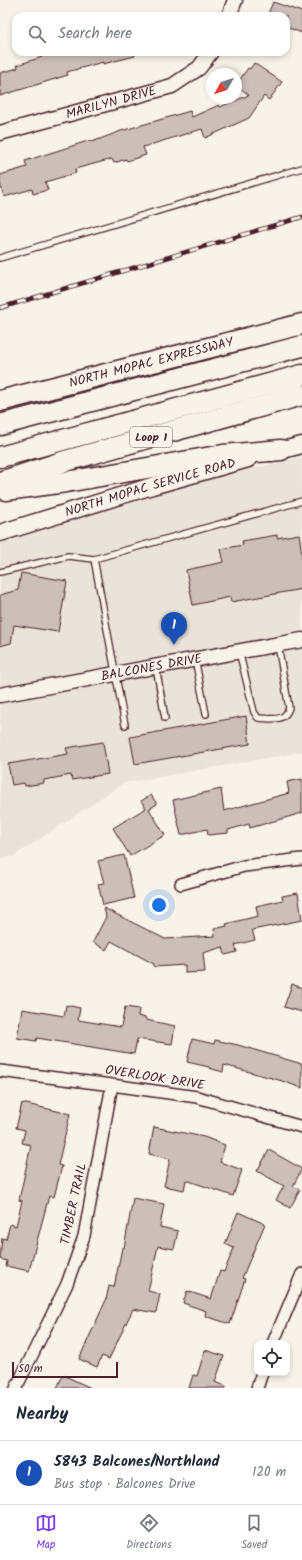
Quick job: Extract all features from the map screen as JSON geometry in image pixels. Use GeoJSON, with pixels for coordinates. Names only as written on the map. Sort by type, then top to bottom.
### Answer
{"type":"FeatureCollection","features":[{"type":"Feature","properties":{"kind":"highway","name":"NORTH MOPAC EXPRESSWAY"},"geometry":{"type":"LineString","coordinates":[[0,401],[302,324]]}},
{"type":"Feature","properties":{"kind":"highway"},"geometry":{"type":"LineString","coordinates":[[0,425],[302,346]]}},
{"type":"Feature","properties":{"kind":"highway"},"geometry":{"type":"LineString","coordinates":[[0,457],[302,375]]}},
{"type":"Feature","properties":{"kind":"highway","name":"Loop 1"},"geometry":{"type":"LineString","coordinates":[[0,482],[62,462],[302,395]]}},
{"type":"Feature","properties":{"kind":"highway"},"geometry":{"type":"LineString","coordinates":[[0,491],[66,482],[223,455],[281,450]]}},
{"type":"Feature","properties":{"kind":"main road","name":"NORTH MOPAC SERVICE ROAD"},"geometry":{"type":"LineString","coordinates":[[0,533],[152,486],[302,445]]}},
{"type":"Feature","properties":{"kind":"street"},"geometry":{"type":"LineString","coordinates":[[230,12],[235,0]]}},
{"type":"Feature","properties":{"kind":"street","name":"MARILYN DRIVE"},"geometry":{"type":"LineString","coordinates":[[0,133],[172,86],[199,68],[208,56]]}},
{"type":"Feature","properties":{"kind":"street","name":"BALCONES DRIVE"},"geometry":{"type":"LineString","coordinates":[[0,695],[114,673],[302,640]]}},
{"type":"Feature","properties":{"kind":"street"},"geometry":{"type":"LineString","coordinates":[[181,884],[244,866],[302,859]]}},
{"type":"Feature","properties":{"kind":"street","name":"OVERLOOK DRIVE"},"geometry":{"type":"LineString","coordinates":[[0,1072],[112,1085],[197,1097],[302,1127]]}},
{"type":"Feature","properties":{"kind":"street","name":"TIMBER TRAIL"},"geometry":{"type":"LineString","coordinates":[[16,1388],[67,1284],[84,1236],[112,1085]]}},
{"type":"Feature","properties":{"kind":"street"},"geometry":{"type":"LineString","coordinates":[[274,1340],[302,1274]]}},
{"type":"Feature","properties":{"kind":"street"},"geometry":{"type":"LineString","coordinates":[[257,1388],[261,1376]]}},
{"type":"Feature","properties":{"kind":"lane"},"geometry":{"type":"LineString","coordinates":[[0,258],[302,168]]}},
{"type":"Feature","properties":{"kind":"lane"},"geometry":{"type":"LineString","coordinates":[[0,572],[68,556],[94,559],[302,501]]}},
{"type":"Feature","properties":{"kind":"lane"},"geometry":{"type":"LineString","coordinates":[[94,559],[124,725]]}},
{"type":"Feature","properties":{"kind":"lane"},"geometry":{"type":"LineString","coordinates":[[239,651],[254,712],[258,718],[280,719],[287,715],[290,708],[278,644]]}},
{"type":"Feature","properties":{"kind":"lane"},"geometry":{"type":"LineString","coordinates":[[195,659],[206,714]]}},
{"type":"Feature","properties":{"kind":"lane"},"geometry":{"type":"LineString","coordinates":[[155,666],[165,718]]}},
{"type":"Feature","properties":{"kind":"shaded area"},"geometry":{"type":"Polygon","coordinates":[[[302,457],[302,752],[124,783],[14,856],[0,859],[0,542],[86,514],[212,478],[302,457]]]}},
{"type":"Feature","properties":{"kind":"building"},"geometry":{"type":"Polygon","coordinates":[[[273,2],[302,12],[302,33],[290,28],[290,12],[269,12],[273,2]]]}},
{"type":"Feature","properties":{"kind":"building"},"geometry":{"type":"Polygon","coordinates":[[[135,56],[103,64],[103,62],[67,72],[68,75],[0,96],[0,73],[18,68],[17,65],[42,57],[135,56]]]}},
{"type":"Feature","properties":{"kind":"building"},"geometry":{"type":"Polygon","coordinates":[[[254,63],[282,82],[269,100],[264,96],[249,118],[205,138],[202,129],[143,147],[146,155],[127,161],[126,159],[114,163],[112,159],[75,169],[76,173],[45,182],[48,190],[33,194],[32,189],[4,197],[0,183],[0,175],[27,167],[25,161],[91,140],[92,142],[121,131],[190,111],[192,117],[219,105],[220,107],[227,104],[242,104],[242,98],[249,95],[242,90],[242,76],[248,68],[250,69],[254,63]]]}},
{"type":"Feature","properties":{"kind":"building"},"geometry":{"type":"Polygon","coordinates":[[[299,534],[302,554],[302,589],[231,602],[230,597],[193,605],[186,570],[224,562],[221,549],[243,545],[242,541],[277,535],[277,538],[299,534]]]}},
{"type":"Feature","properties":{"kind":"building"},"geometry":{"type":"Polygon","coordinates":[[[21,573],[67,581],[58,632],[14,625],[11,643],[0,646],[0,595],[18,590],[21,573]]]}},
{"type":"Feature","properties":{"kind":"building"},"geometry":{"type":"Polygon","coordinates":[[[246,716],[250,744],[135,764],[130,737],[246,716]]]}},
{"type":"Feature","properties":{"kind":"building"},"geometry":{"type":"Polygon","coordinates":[[[103,742],[108,774],[72,780],[71,775],[44,780],[44,783],[25,786],[24,783],[12,785],[8,764],[68,754],[66,748],[103,742]]]}},
{"type":"Feature","properties":{"kind":"building"},"geometry":{"type":"Polygon","coordinates":[[[302,779],[302,813],[250,828],[249,824],[228,830],[228,833],[208,835],[207,829],[181,835],[173,800],[221,789],[224,811],[289,793],[287,782],[302,779]]]}},
{"type":"Feature","properties":{"kind":"building"},"geometry":{"type":"Polygon","coordinates":[[[151,795],[157,804],[149,809],[165,835],[130,856],[113,828],[146,808],[141,801],[151,795]]]}},
{"type":"Feature","properties":{"kind":"building"},"geometry":{"type":"Polygon","coordinates":[[[124,855],[134,898],[103,905],[98,884],[104,883],[98,861],[124,855]]]}},
{"type":"Feature","properties":{"kind":"building"},"geometry":{"type":"Polygon","coordinates":[[[298,893],[302,920],[252,930],[255,940],[235,945],[237,952],[225,955],[223,947],[203,953],[205,972],[185,973],[185,965],[154,967],[154,964],[111,941],[106,950],[93,942],[106,917],[104,908],[165,939],[215,936],[214,929],[227,926],[226,924],[258,916],[256,906],[283,900],[282,896],[298,893]]]}},
{"type":"Feature","properties":{"kind":"building"},"geometry":{"type":"Polygon","coordinates":[[[292,984],[302,988],[302,1012],[284,1007],[292,984]]]}},
{"type":"Feature","properties":{"kind":"building"},"geometry":{"type":"Polygon","coordinates":[[[66,1005],[80,1008],[78,1020],[121,1027],[125,1007],[139,1009],[138,1016],[146,1018],[146,1020],[175,1026],[172,1044],[137,1039],[134,1054],[37,1038],[36,1041],[17,1038],[22,1009],[64,1016],[66,1005]]]}},
{"type":"Feature","properties":{"kind":"building"},"geometry":{"type":"Polygon","coordinates":[[[192,1039],[214,1044],[215,1040],[238,1045],[302,1064],[302,1088],[224,1065],[223,1072],[187,1062],[192,1039]]]}},
{"type":"Feature","properties":{"kind":"building"},"geometry":{"type":"Polygon","coordinates":[[[22,1103],[70,1114],[58,1165],[62,1166],[54,1197],[49,1196],[29,1271],[6,1266],[7,1261],[0,1259],[2,1238],[6,1239],[10,1224],[16,1226],[22,1201],[19,1200],[31,1145],[22,1143],[25,1130],[16,1128],[22,1103]]]}},
{"type":"Feature","properties":{"kind":"building"},"geometry":{"type":"Polygon","coordinates":[[[154,1127],[204,1137],[225,1145],[220,1162],[242,1170],[233,1196],[186,1180],[184,1190],[164,1186],[170,1159],[149,1154],[154,1127]]]}},
{"type":"Feature","properties":{"kind":"building"},"geometry":{"type":"Polygon","coordinates":[[[269,1150],[302,1169],[293,1186],[300,1190],[290,1208],[276,1200],[284,1186],[257,1171],[269,1150]]]}},
{"type":"Feature","properties":{"kind":"building"},"geometry":{"type":"Polygon","coordinates":[[[133,1198],[164,1204],[160,1227],[178,1231],[174,1249],[158,1246],[148,1291],[160,1294],[156,1313],[133,1309],[109,1359],[102,1356],[97,1367],[79,1359],[106,1300],[109,1286],[114,1287],[122,1248],[124,1248],[133,1198]]]}},
{"type":"Feature","properties":{"kind":"building"},"geometry":{"type":"Polygon","coordinates":[[[238,1212],[265,1224],[242,1278],[245,1279],[230,1324],[205,1316],[206,1311],[183,1303],[187,1291],[211,1299],[220,1271],[224,1272],[234,1248],[225,1244],[238,1212]]]}},
{"type":"Feature","properties":{"kind":"building"},"geometry":{"type":"Polygon","coordinates":[[[205,1350],[224,1356],[215,1382],[226,1386],[226,1388],[189,1388],[193,1375],[197,1376],[205,1350]]]}},
{"type":"Feature","properties":{"kind":"building"},"geometry":{"type":"Polygon","coordinates":[[[63,1375],[91,1388],[57,1388],[63,1375]]]}},
{"type":"Feature","properties":{"kind":"railway"},"geometry":{"type":"LineString","coordinates":[[0,308],[302,217]]}},
{"type":"Feature","properties":{"kind":"place","name":"5843 Balcones/Northland"},"geometry":{"type":"Point","coordinates":[174,645]}}]}
